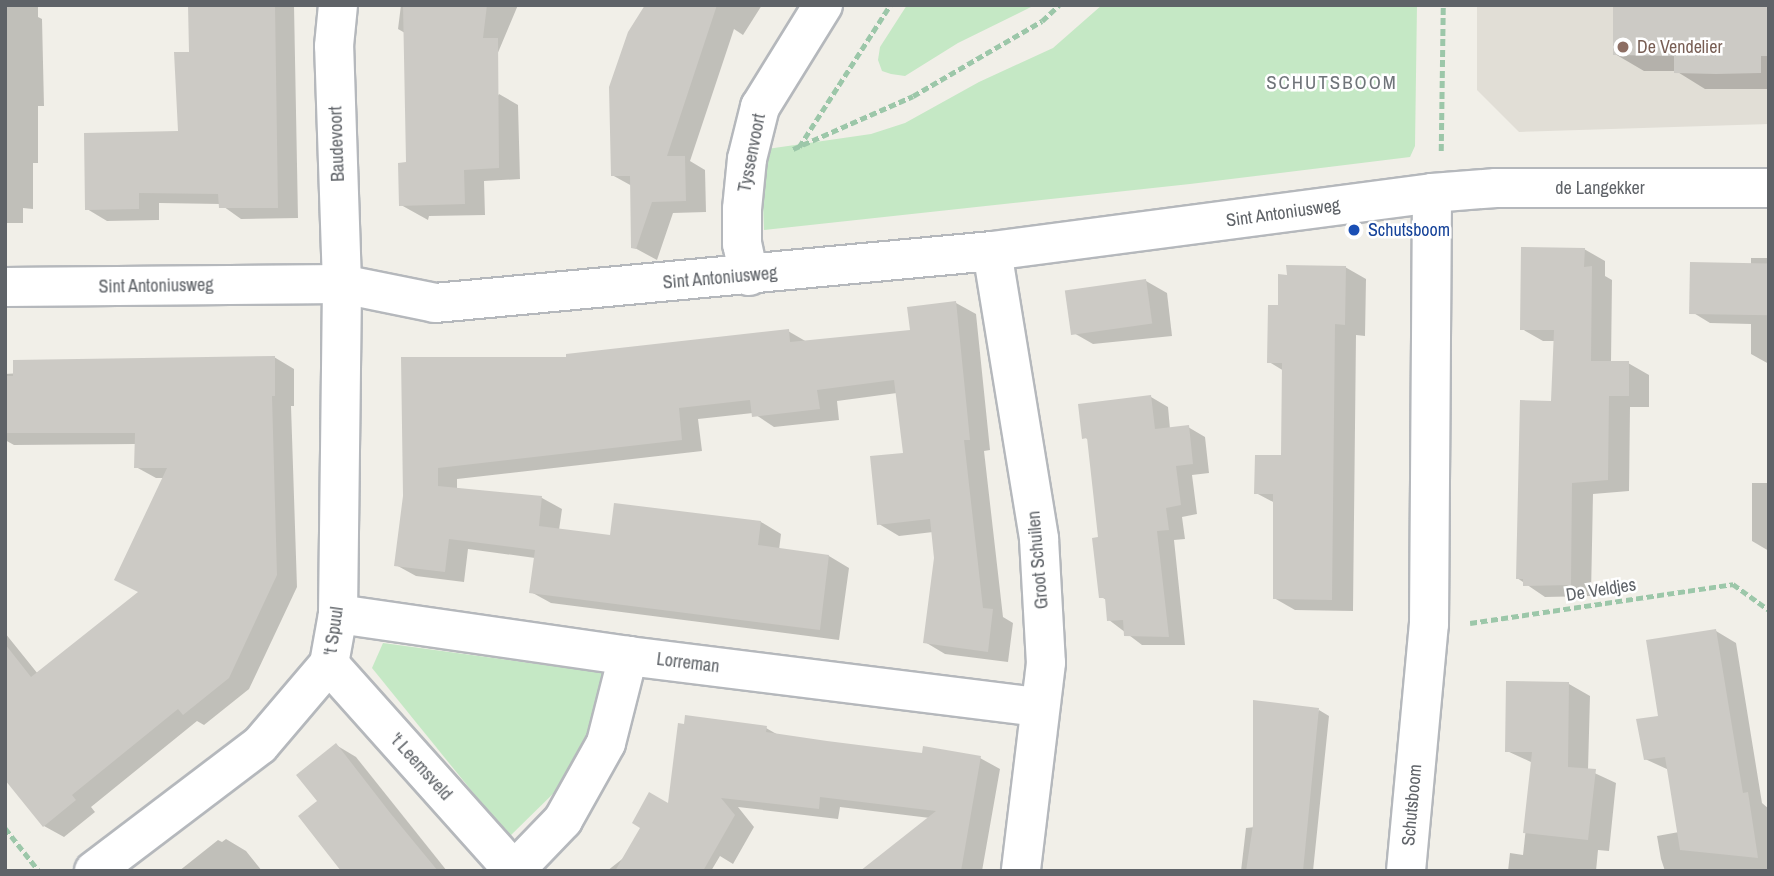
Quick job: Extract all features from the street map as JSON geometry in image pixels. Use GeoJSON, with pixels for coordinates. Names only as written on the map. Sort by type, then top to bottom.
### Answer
{"type":"FeatureCollection","features":[{"type":"Feature","properties":{"kind":"street","name":"Baudevoort"},"geometry":{"type":"LineString","coordinates":[[338,5],[334,46],[342,284]]}},
{"type":"Feature","properties":{"kind":"street","name":"Tyssenvoort"},"geometry":{"type":"LineString","coordinates":[[749,276],[742,244],[747,159],[760,107],[823,5]]}},
{"type":"Feature","properties":{"kind":"street","name":"de Langekker"},"geometry":{"type":"LineString","coordinates":[[1432,193],[1496,188],[1769,188]]}},
{"type":"Feature","properties":{"kind":"street","name":"Sint Antoniusweg"},"geometry":{"type":"LineString","coordinates":[[5,287],[342,284],[435,303],[749,276],[992,251],[1432,193]]}},
{"type":"Feature","properties":{"kind":"street","name":"Schutsboom"},"geometry":{"type":"LineString","coordinates":[[1406,871],[1429,624],[1432,193]]}},
{"type":"Feature","properties":{"kind":"street","name":"Groot Schuilen"},"geometry":{"type":"LineString","coordinates":[[992,251],[1039,539],[1046,663],[1021,871]]}},
{"type":"Feature","properties":{"kind":"street","name":"'t Spuul"},"geometry":{"type":"LineString","coordinates":[[94,871],[260,745],[329,664],[338,614],[342,284]]}},
{"type":"Feature","properties":{"kind":"street","name":"Lorreman"},"geometry":{"type":"LineString","coordinates":[[338,614],[628,656],[1039,707]]}},
{"type":"Feature","properties":{"kind":"street","name":"'t Leemsveld"},"geometry":{"type":"LineString","coordinates":[[329,664],[514,871],[563,820],[606,743],[628,656]]}},
{"type":"Feature","properties":{"kind":"path"},"geometry":{"type":"LineString","coordinates":[[798,148],[890,5]]}},
{"type":"Feature","properties":{"kind":"path"},"geometry":{"type":"LineString","coordinates":[[747,159],[798,148],[913,96],[1042,22],[1059,5]]}},
{"type":"Feature","properties":{"kind":"path"},"geometry":{"type":"LineString","coordinates":[[1441,155],[1443,5]]}},
{"type":"Feature","properties":{"kind":"path","name":"De Veldjes"},"geometry":{"type":"LineString","coordinates":[[1429,624],[1486,623],[1733,584],[1769,611]]}},
{"type":"Feature","properties":{"kind":"path"},"geometry":{"type":"LineString","coordinates":[[5,828],[39,871]]}},
{"type":"Feature","properties":{"kind":"shaded area","name":"De Vendelier"},"geometry":{"type":"Polygon","coordinates":[[[1477,5],[1769,5],[1769,124],[1519,132],[1477,90],[1477,5]]]}},
{"type":"Feature","properties":{"kind":"green space"},"geometry":{"type":"Polygon","coordinates":[[[907,5],[1035,5],[958,43],[905,76],[882,71],[878,60],[880,47],[907,5]]]}},
{"type":"Feature","properties":{"kind":"green space"},"geometry":{"type":"Polygon","coordinates":[[[1102,5],[1417,5],[1415,146],[1410,157],[1190,184],[764,230],[761,150],[871,134],[905,123],[979,82],[1053,48],[1102,5]]]}},
{"type":"Feature","properties":{"kind":"green space"},"geometry":{"type":"Polygon","coordinates":[[[383,643],[611,674],[603,709],[563,784],[509,837],[372,668],[383,643]]]}},
{"type":"Feature","properties":{"kind":"building"},"geometry":{"type":"Polygon","coordinates":[[[188,5],[275,5],[278,208],[219,208],[218,194],[139,193],[139,209],[85,210],[84,133],[178,131],[174,52],[189,52],[188,5]]]}},
{"type":"Feature","properties":{"kind":"building"},"geometry":{"type":"Polygon","coordinates":[[[403,5],[487,5],[483,38],[498,38],[499,168],[464,170],[465,204],[399,206],[398,163],[406,162],[403,5]]]}},
{"type":"Feature","properties":{"kind":"building"},"geometry":{"type":"Polygon","coordinates":[[[645,5],[717,5],[667,156],[685,156],[686,201],[652,202],[636,249],[631,248],[630,176],[611,176],[609,87],[628,32],[645,5]]]}},
{"type":"Feature","properties":{"kind":"building"},"geometry":{"type":"Polygon","coordinates":[[[1613,5],[1769,5],[1769,56],[1761,56],[1761,73],[1716,74],[1674,73],[1674,56],[1613,55],[1613,5]]]}},
{"type":"Feature","properties":{"kind":"building"},"geometry":{"type":"Polygon","coordinates":[[[1521,247],[1585,248],[1584,267],[1592,266],[1591,361],[1629,361],[1629,396],[1609,396],[1608,480],[1572,483],[1571,585],[1523,586],[1523,579],[1516,579],[1520,400],[1551,401],[1554,330],[1520,330],[1521,247]]]}},
{"type":"Feature","properties":{"kind":"building"},"geometry":{"type":"Polygon","coordinates":[[[1690,262],[1769,263],[1768,315],[1689,314],[1690,262]]]}},
{"type":"Feature","properties":{"kind":"building"},"geometry":{"type":"Polygon","coordinates":[[[1286,265],[1346,266],[1345,325],[1335,324],[1332,600],[1273,599],[1273,494],[1254,494],[1255,455],[1281,455],[1282,363],[1267,363],[1268,305],[1278,305],[1278,274],[1287,275],[1286,265]]]}},
{"type":"Feature","properties":{"kind":"building"},"geometry":{"type":"Polygon","coordinates":[[[1146,279],[1152,324],[1071,335],[1065,290],[1146,279]]]}},
{"type":"Feature","properties":{"kind":"building"},"geometry":{"type":"Polygon","coordinates":[[[956,301],[970,440],[964,440],[983,608],[993,609],[988,652],[923,643],[934,558],[930,519],[877,525],[870,456],[903,453],[894,380],[817,390],[820,409],[752,417],[750,400],[679,408],[682,440],[438,468],[438,486],[542,496],[539,526],[610,535],[614,503],[761,521],[758,545],[829,555],[820,630],[529,593],[535,550],[449,539],[445,572],[394,566],[403,496],[401,357],[566,357],[566,354],[789,329],[790,342],[910,330],[907,307],[956,301]]]}},
{"type":"Feature","properties":{"kind":"building"},"geometry":{"type":"Polygon","coordinates":[[[275,356],[275,396],[272,396],[277,575],[229,678],[183,715],[178,709],[72,795],[76,800],[43,827],[5,780],[5,644],[31,677],[138,592],[114,580],[167,468],[134,468],[135,433],[5,433],[5,376],[13,376],[13,360],[275,356]]]}},
{"type":"Feature","properties":{"kind":"building"},"geometry":{"type":"Polygon","coordinates":[[[1151,395],[1155,429],[1189,425],[1193,464],[1176,466],[1181,505],[1166,508],[1169,530],[1157,531],[1169,637],[1124,636],[1123,620],[1107,621],[1105,598],[1099,598],[1092,538],[1098,537],[1087,438],[1082,439],[1078,404],[1151,395]]]}},
{"type":"Feature","properties":{"kind":"building"},"geometry":{"type":"Polygon","coordinates":[[[1716,629],[1743,793],[1748,792],[1758,858],[1680,850],[1665,757],[1644,760],[1636,719],[1658,716],[1646,640],[1716,629]]]}},
{"type":"Feature","properties":{"kind":"building"},"geometry":{"type":"Polygon","coordinates":[[[1506,681],[1569,682],[1568,767],[1596,769],[1588,840],[1523,833],[1532,752],[1505,752],[1506,681]]]}},
{"type":"Feature","properties":{"kind":"building"},"geometry":{"type":"Polygon","coordinates":[[[1253,700],[1319,708],[1303,871],[1246,871],[1253,825],[1253,700]]]}},
{"type":"Feature","properties":{"kind":"building"},"geometry":{"type":"Polygon","coordinates":[[[685,715],[767,726],[766,732],[827,741],[922,753],[923,746],[981,756],[961,871],[860,871],[936,811],[820,797],[819,809],[721,798],[735,815],[703,871],[615,871],[640,828],[632,823],[649,792],[668,803],[678,723],[684,724],[685,715]]]}},
{"type":"Feature","properties":{"kind":"building"},"geometry":{"type":"Polygon","coordinates":[[[336,743],[438,871],[341,871],[298,816],[317,801],[296,775],[336,743]]]}},
{"type":"Feature","properties":{"kind":"place","name":"De Vendelier"},"geometry":{"type":"Point","coordinates":[1623,47]}},
{"type":"Feature","properties":{"kind":"place","name":"Schutsboom"},"geometry":{"type":"Point","coordinates":[1354,230]}},
{"type":"Feature","properties":{"kind":"district","name":"SCHUTSBOOM"},"geometry":{"type":"Point","coordinates":[1332,83]}}]}
